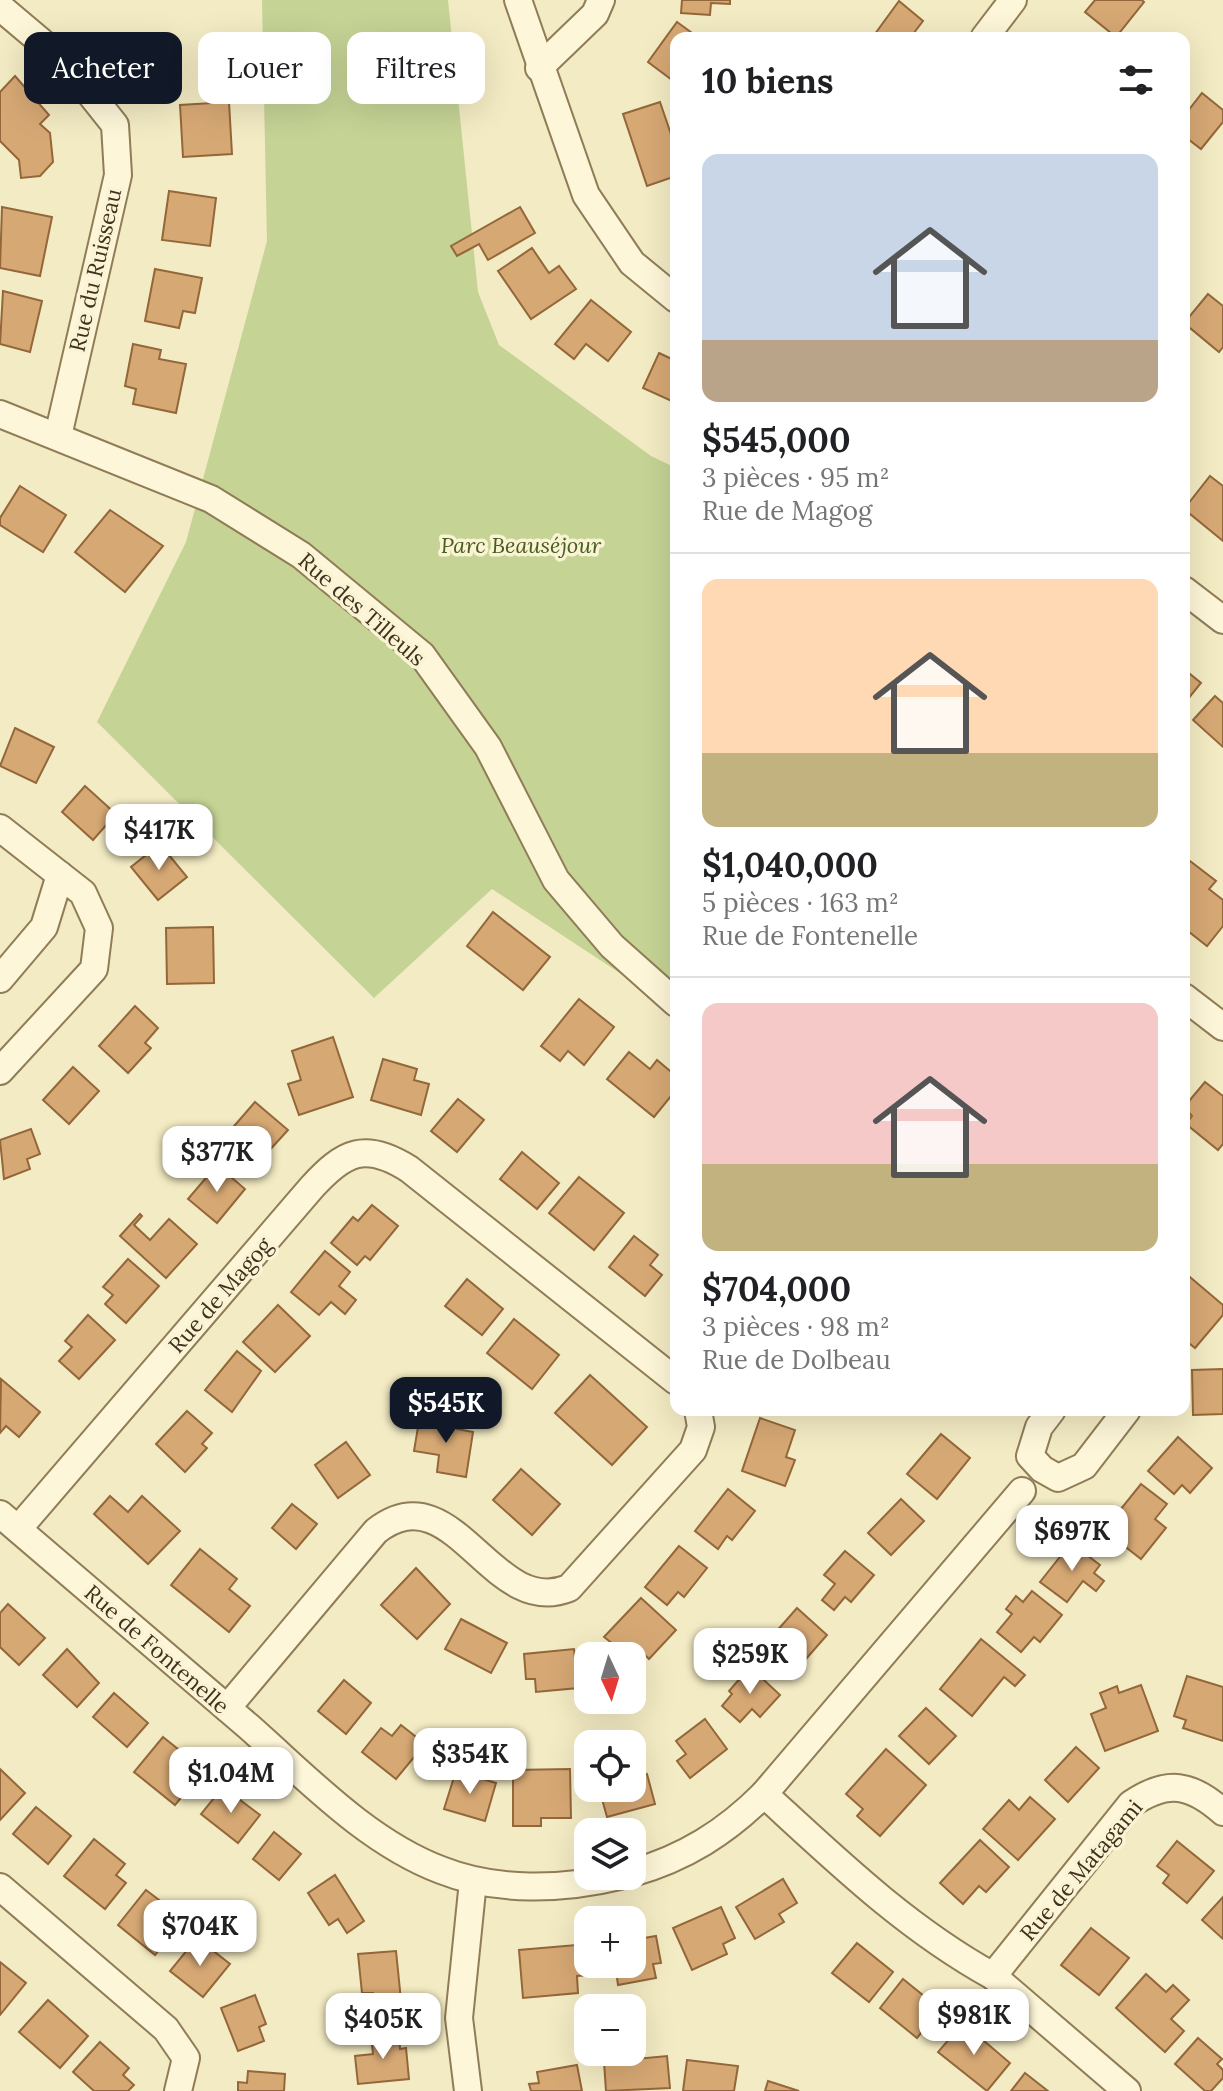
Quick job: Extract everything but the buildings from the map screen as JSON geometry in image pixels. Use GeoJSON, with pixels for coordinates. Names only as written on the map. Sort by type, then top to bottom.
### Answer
{"type":"FeatureCollection","features":[{"type":"Feature","properties":{"kind":"street"},"geometry":{"type":"LineString","coordinates":[[518,0],[539,68],[586,195],[632,263],[670,294]]}},
{"type":"Feature","properties":{"kind":"street"},"geometry":{"type":"LineString","coordinates":[[539,68],[595,14],[601,0]]}},
{"type":"Feature","properties":{"kind":"street"},"geometry":{"type":"LineString","coordinates":[[989,32],[1013,0]]}},
{"type":"Feature","properties":{"kind":"street","name":"Rue du Ruisseau"},"geometry":{"type":"LineString","coordinates":[[0,7],[64,61],[115,125],[118,175],[58,436]]}},
{"type":"Feature","properties":{"kind":"street","name":"Rue des Tilleuls"},"geometry":{"type":"LineString","coordinates":[[0,414],[211,499],[301,555],[422,655],[488,747],[556,880],[612,946],[670,998]]}},
{"type":"Feature","properties":{"kind":"street"},"geometry":{"type":"LineString","coordinates":[[1190,595],[1223,620]]}},
{"type":"Feature","properties":{"kind":"street"},"geometry":{"type":"LineString","coordinates":[[0,828],[83,893],[99,928],[94,969],[0,1071]]}},
{"type":"Feature","properties":{"kind":"street"},"geometry":{"type":"LineString","coordinates":[[0,979],[44,927],[60,875]]}},
{"type":"Feature","properties":{"kind":"street"},"geometry":{"type":"LineString","coordinates":[[1190,1002],[1223,1027]]}},
{"type":"Feature","properties":{"kind":"street","name":"Rue de Magog"},"geometry":{"type":"LineString","coordinates":[[9,1522],[312,1187],[343,1157],[353,1154],[380,1154],[409,1169],[670,1376]]}},
{"type":"Feature","properties":{"kind":"street"},"geometry":{"type":"LineString","coordinates":[[227,1708],[376,1531],[396,1517],[434,1520],[527,1591],[549,1594],[569,1588],[693,1450],[701,1427],[699,1416]]}},
{"type":"Feature","properties":{"kind":"street"},"geometry":{"type":"LineString","coordinates":[[1047,1416],[1039,1427],[1030,1456],[1042,1469],[1058,1478],[1084,1466],[1122,1416]]}},
{"type":"Feature","properties":{"kind":"street"},"geometry":{"type":"LineString","coordinates":[[646,1868],[691,1850],[730,1828],[764,1794],[1022,1491]]}},
{"type":"Feature","properties":{"kind":"street","name":"Rue de Fontenelle"},"geometry":{"type":"LineString","coordinates":[[9,1522],[386,1842],[414,1858],[473,1881],[551,1886],[574,1883]]}},
{"type":"Feature","properties":{"kind":"street","name":"Rue de Matagami"},"geometry":{"type":"LineString","coordinates":[[993,1976],[1131,1804],[1145,1794],[1182,1787],[1204,1795],[1223,1812]]}},
{"type":"Feature","properties":{"kind":"street"},"geometry":{"type":"LineString","coordinates":[[764,1794],[878,1899],[940,1945],[993,1976],[1127,2091]]}},
{"type":"Feature","properties":{"kind":"street"},"geometry":{"type":"LineString","coordinates":[[468,2091],[459,2018],[473,1881]]}},
{"type":"Feature","properties":{"kind":"street"},"geometry":{"type":"LineString","coordinates":[[0,1887],[166,2029],[186,2058],[178,2091]]}},
{"type":"Feature","properties":{"kind":"green space","name":"Parc Beauséjour"},"geometry":{"type":"Polygon","coordinates":[[[262,0],[448,0],[451,32],[347,32],[347,104],[459,104],[478,292],[499,345],[651,456],[670,465],[670,1006],[492,889],[374,998],[97,722],[186,542],[267,241],[264,104],[331,104],[331,32],[263,32],[262,0]]]}}]}
